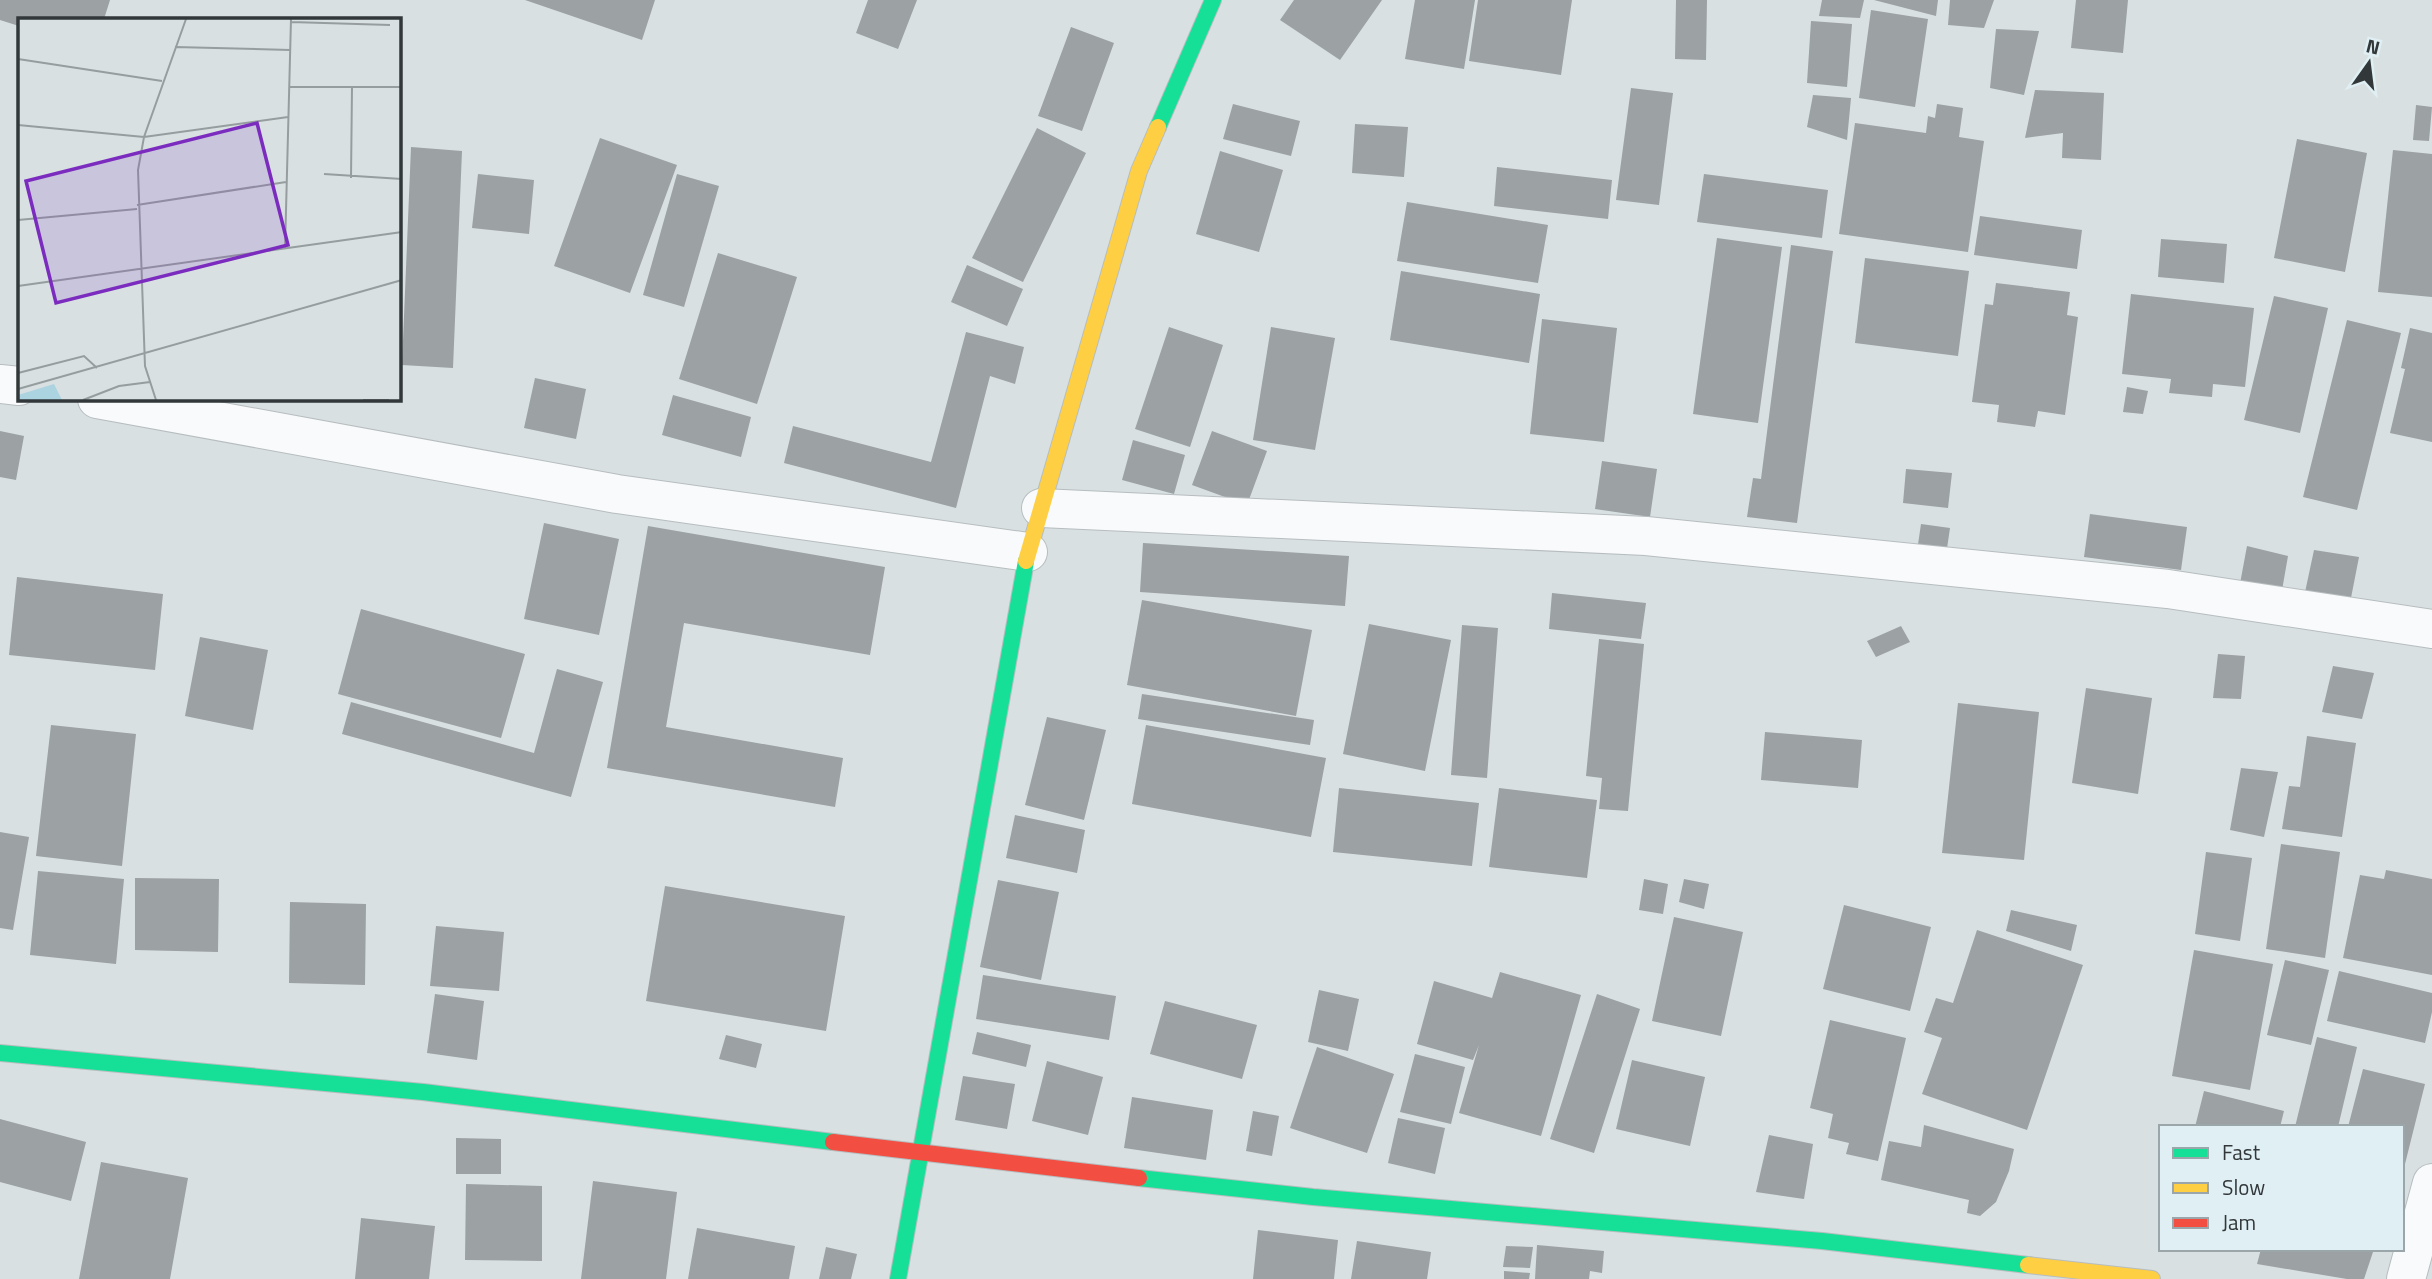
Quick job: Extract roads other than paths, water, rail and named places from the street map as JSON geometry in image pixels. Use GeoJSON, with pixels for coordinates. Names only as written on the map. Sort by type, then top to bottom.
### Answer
{"type":"FeatureCollection","features":[{"type":"Feature","properties":{"kind":"street"},"geometry":{"type":"LineString","coordinates":[[898,1279],[1028,552],[1139,172],[1213,0]]}},
{"type":"Feature","properties":{"kind":"street"},"geometry":{"type":"LineString","coordinates":[[0,384],[18,386]]}},
{"type":"Feature","properties":{"kind":"street"},"geometry":{"type":"LineString","coordinates":[[108,401],[617,495],[1028,552]]}},
{"type":"Feature","properties":{"kind":"street"},"geometry":{"type":"LineString","coordinates":[[1041,508],[1646,536],[2168,589],[2432,629]]}},
{"type":"Feature","properties":{"kind":"street"},"geometry":{"type":"LineString","coordinates":[[0,1053],[423,1092],[920,1153],[1313,1197],[1822,1241],[2152,1279]]}},
{"type":"Feature","properties":{"kind":"street"},"geometry":{"type":"LineString","coordinates":[[2406,1279],[2432,1183]]}}]}
